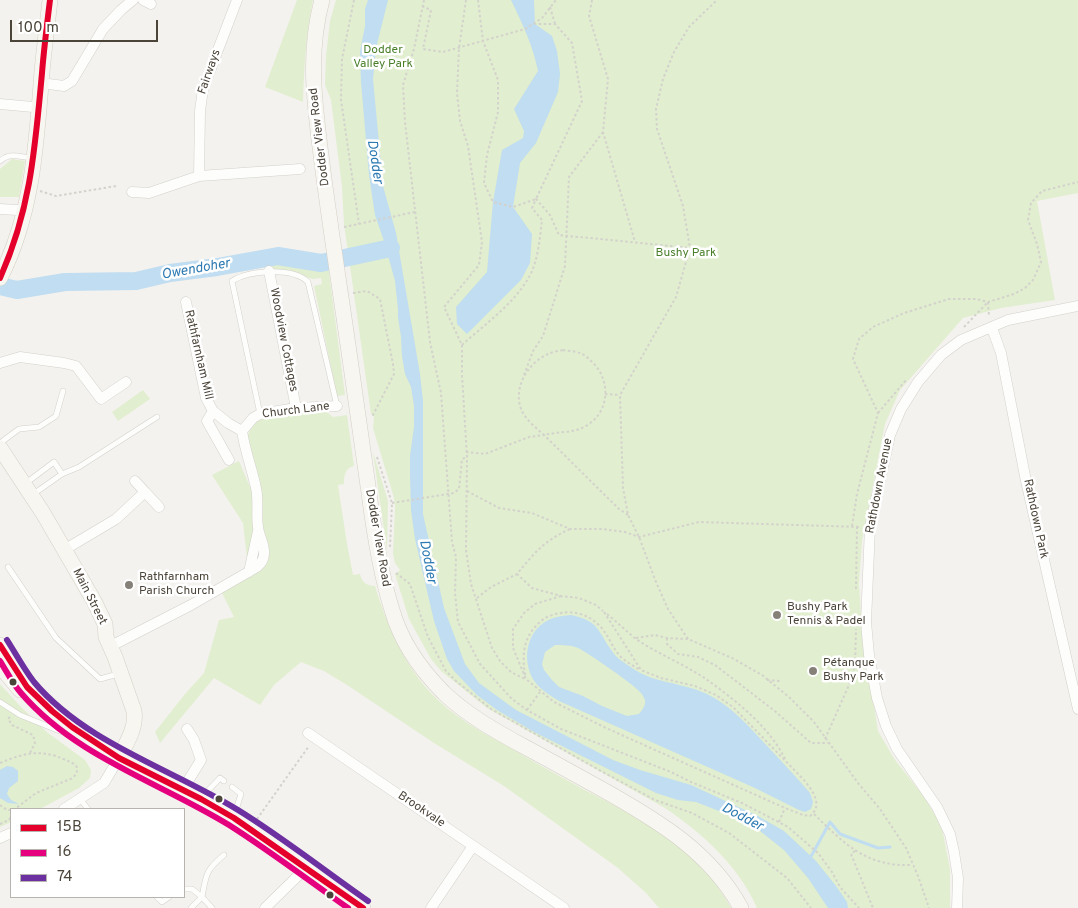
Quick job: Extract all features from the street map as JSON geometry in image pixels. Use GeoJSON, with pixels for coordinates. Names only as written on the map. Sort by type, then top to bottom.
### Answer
{"type":"FeatureCollection","features":[{"type":"Feature","properties":{"kind":"main road"},"geometry":{"type":"LineString","coordinates":[[0,278],[10,259],[19,234],[35,159],[50,0]]}},
{"type":"Feature","properties":{"kind":"main road","name":"Dodder View Road"},"geometry":{"type":"LineString","coordinates":[[322,0],[315,30],[313,76],[325,182],[375,538],[397,626],[412,653],[442,691],[473,716],[519,744],[641,811],[686,842],[718,873],[741,908]]}},
{"type":"Feature","properties":{"kind":"main road","name":"Main Street"},"geometry":{"type":"LineString","coordinates":[[0,448],[64,550],[94,601],[105,624],[106,637],[121,673],[135,719],[135,726],[119,758]]}},
{"type":"Feature","properties":{"kind":"main road"},"geometry":{"type":"LineString","coordinates":[[0,645],[27,687],[72,727],[119,758],[201,799],[234,818],[363,908]]}},
{"type":"Feature","properties":{"kind":"main road"},"geometry":{"type":"LineString","coordinates":[[0,666],[22,692],[67,734],[98,751],[119,758]]}},
{"type":"Feature","properties":{"kind":"street"},"geometry":{"type":"LineString","coordinates":[[43,77],[64,86],[72,82],[103,29],[133,0]]}},
{"type":"Feature","properties":{"kind":"street","name":"Fairways"},"geometry":{"type":"LineString","coordinates":[[200,176],[200,111],[203,88],[237,0]]}},
{"type":"Feature","properties":{"kind":"street"},"geometry":{"type":"LineString","coordinates":[[0,104],[33,107]]}},
{"type":"Feature","properties":{"kind":"street"},"geometry":{"type":"LineString","coordinates":[[132,192],[149,193],[200,176],[300,169]]}},
{"type":"Feature","properties":{"kind":"street"},"geometry":{"type":"LineString","coordinates":[[0,209],[17,210],[24,213]]}},
{"type":"Feature","properties":{"kind":"street","name":"Woodview Cottages"},"geometry":{"type":"LineString","coordinates":[[269,271],[296,408]]}},
{"type":"Feature","properties":{"kind":"street","name":"Rathfarnham Mill"},"geometry":{"type":"LineString","coordinates":[[186,302],[206,398],[212,411],[207,421],[229,460]]}},
{"type":"Feature","properties":{"kind":"street","name":"Rathdown Avenue"},"geometry":{"type":"LineString","coordinates":[[957,908],[958,878],[947,826],[938,807],[897,749],[886,726],[877,698],[869,655],[866,622],[870,527],[890,435],[901,409],[918,382],[941,355],[961,340],[1017,318],[1078,306]]}},
{"type":"Feature","properties":{"kind":"street","name":"Rathdown Park"},"geometry":{"type":"LineString","coordinates":[[992,328],[1001,353],[1026,481],[1078,709]]}},
{"type":"Feature","properties":{"kind":"street"},"geometry":{"type":"LineString","coordinates":[[0,363],[20,357],[76,366],[101,400],[126,382]]}},
{"type":"Feature","properties":{"kind":"street","name":"Church Lane"},"geometry":{"type":"LineString","coordinates":[[242,431],[260,414],[296,408],[337,406]]}},
{"type":"Feature","properties":{"kind":"street"},"geometry":{"type":"LineString","coordinates":[[110,646],[191,605],[257,568],[264,555],[264,546],[258,529],[257,490],[242,431],[212,411]]}},
{"type":"Feature","properties":{"kind":"street"},"geometry":{"type":"LineString","coordinates":[[135,482],[159,507]]}},
{"type":"Feature","properties":{"kind":"street"},"geometry":{"type":"LineString","coordinates":[[64,550],[116,519],[145,492]]}},
{"type":"Feature","properties":{"kind":"street"},"geometry":{"type":"LineString","coordinates":[[183,790],[201,760],[194,740],[187,729]]}},
{"type":"Feature","properties":{"kind":"street","name":"Brookvale"},"geometry":{"type":"LineString","coordinates":[[308,733],[564,908]]}},
{"type":"Feature","properties":{"kind":"street"},"geometry":{"type":"LineString","coordinates":[[66,808],[81,800],[104,783],[119,758]]}},
{"type":"Feature","properties":{"kind":"street"},"geometry":{"type":"LineString","coordinates":[[431,908],[473,846]]}},
{"type":"Feature","properties":{"kind":"street"},"geometry":{"type":"LineString","coordinates":[[265,908],[306,868]]}},
{"type":"Feature","properties":{"kind":"lane"},"geometry":{"type":"LineString","coordinates":[[0,162],[4,158],[13,155],[35,159]]}},
{"type":"Feature","properties":{"kind":"lane"},"geometry":{"type":"LineString","coordinates":[[260,414],[232,281],[240,276],[269,271],[303,278],[308,282],[337,406]]}},
{"type":"Feature","properties":{"kind":"lane"},"geometry":{"type":"LineString","coordinates":[[0,443],[20,429],[40,428],[56,416],[63,392]]}},
{"type":"Feature","properties":{"kind":"lane"},"geometry":{"type":"LineString","coordinates":[[28,490],[79,467],[156,417]]}},
{"type":"Feature","properties":{"kind":"lane"},"geometry":{"type":"LineString","coordinates":[[28,490],[54,462],[62,474]]}},
{"type":"Feature","properties":{"kind":"lane"},"geometry":{"type":"LineString","coordinates":[[8,567],[56,638],[100,679],[121,673]]}},
{"type":"Feature","properties":{"kind":"lane"},"geometry":{"type":"LineString","coordinates":[[0,702],[15,712],[67,734]]}},
{"type":"Feature","properties":{"kind":"lane"},"geometry":{"type":"LineString","coordinates":[[201,799],[220,778],[224,781]]}},
{"type":"Feature","properties":{"kind":"lane"},"geometry":{"type":"LineString","coordinates":[[232,787],[241,794],[234,818]]}},
{"type":"Feature","properties":{"kind":"lane"},"geometry":{"type":"LineString","coordinates":[[81,800],[87,808]]}},
{"type":"Feature","properties":{"kind":"lane"},"geometry":{"type":"LineString","coordinates":[[192,908],[202,897],[206,873],[224,855]]}},
{"type":"Feature","properties":{"kind":"lane"},"geometry":{"type":"LineString","coordinates":[[185,889],[192,889],[212,908]]}},
{"type":"Feature","properties":{"kind":"lane"},"geometry":{"type":"LineString","coordinates":[[158,898],[162,902],[168,898]]}},
{"type":"Feature","properties":{"kind":"path"},"geometry":{"type":"LineString","coordinates":[[354,0],[342,59],[341,100],[360,224]]}},
{"type":"Feature","properties":{"kind":"path"},"geometry":{"type":"LineString","coordinates":[[424,0],[404,85],[407,140],[430,342],[441,393],[452,542],[456,557],[458,622],[480,664],[512,699],[527,710],[561,729],[671,772],[788,826],[818,854],[832,872],[840,887],[859,908]]}},
{"type":"Feature","properties":{"kind":"path"},"geometry":{"type":"LineString","coordinates":[[466,0],[459,48],[457,93],[460,121],[468,146],[482,242],[478,265],[444,307],[462,345],[467,458],[466,550],[471,584],[492,648],[511,672],[526,679],[554,702],[606,728],[803,816],[810,816],[816,809],[813,791],[733,707],[716,694],[695,686],[661,678],[641,670],[621,656],[596,622],[583,614],[570,611],[554,614],[543,619],[535,626],[527,638],[522,657],[526,679]]}},
{"type":"Feature","properties":{"kind":"path"},"geometry":{"type":"LineString","coordinates":[[478,0],[483,41],[498,80],[498,112],[486,155],[484,183],[493,202],[513,207],[536,200]]}},
{"type":"Feature","properties":{"kind":"path"},"geometry":{"type":"LineString","coordinates":[[422,6],[431,10],[423,48],[443,52],[525,29],[542,18],[556,0]]}},
{"type":"Feature","properties":{"kind":"path"},"geometry":{"type":"LineString","coordinates":[[592,0],[589,16],[608,79],[603,132],[635,243]]}},
{"type":"Feature","properties":{"kind":"path"},"geometry":{"type":"LineString","coordinates":[[688,639],[668,609],[640,537],[628,515],[623,488],[620,395],[676,297],[690,248],[683,206],[657,129],[656,109],[663,79],[674,52],[689,26],[717,0]]}},
{"type":"Feature","properties":{"kind":"path"},"geometry":{"type":"LineString","coordinates":[[462,345],[506,306],[530,275],[539,243],[542,220],[532,208],[582,101],[572,43],[555,24],[550,7]]}},
{"type":"Feature","properties":{"kind":"path"},"geometry":{"type":"LineString","coordinates":[[535,24],[555,24]]}},
{"type":"Feature","properties":{"kind":"path"},"geometry":{"type":"LineString","coordinates":[[603,132],[569,176],[565,266],[543,336],[533,351],[518,393],[521,410],[532,424],[619,509],[628,515]]}},
{"type":"Feature","properties":{"kind":"path"},"geometry":{"type":"LineString","coordinates":[[852,526],[857,494],[878,413],[853,358],[859,339],[873,327],[904,312],[949,300],[976,299],[988,302],[1026,288],[1033,280],[1041,262],[1037,244],[1028,220],[1031,203],[1042,191],[1078,182]]}},
{"type":"Feature","properties":{"kind":"path"},"geometry":{"type":"LineString","coordinates":[[37,191],[56,196],[116,186]]}},
{"type":"Feature","properties":{"kind":"path"},"geometry":{"type":"LineString","coordinates":[[536,200],[550,215],[559,235],[690,248]]}},
{"type":"Feature","properties":{"kind":"path"},"geometry":{"type":"LineString","coordinates":[[343,227],[415,212]]}},
{"type":"Feature","properties":{"kind":"path"},"geometry":{"type":"LineString","coordinates":[[351,293],[368,291],[380,299],[394,374],[370,421]]}},
{"type":"Feature","properties":{"kind":"path"},"geometry":{"type":"LineString","coordinates":[[988,302],[992,328]]}},
{"type":"Feature","properties":{"kind":"path"},"geometry":{"type":"LineString","coordinates":[[466,452],[486,454],[529,437],[557,431],[568,432],[582,428],[591,423],[600,412],[606,384],[598,367],[583,354],[563,350],[549,353],[538,360],[523,379]]}},
{"type":"Feature","properties":{"kind":"path"},"geometry":{"type":"LineString","coordinates":[[605,394],[620,395]]}},
{"type":"Feature","properties":{"kind":"path"},"geometry":{"type":"LineString","coordinates":[[377,456],[392,503],[390,552]]}},
{"type":"Feature","properties":{"kind":"path"},"geometry":{"type":"LineString","coordinates":[[392,503],[454,493],[461,484],[462,459],[467,458]]}},
{"type":"Feature","properties":{"kind":"path"},"geometry":{"type":"LineString","coordinates":[[467,491],[498,508],[532,513],[570,528],[602,529],[624,532],[640,537],[699,522],[870,527]]}},
{"type":"Feature","properties":{"kind":"path"},"geometry":{"type":"LineString","coordinates":[[856,589],[857,527]]}},
{"type":"Feature","properties":{"kind":"path"},"geometry":{"type":"LineString","coordinates":[[476,599],[490,587],[517,574],[541,546],[552,537],[570,528]]}},
{"type":"Feature","properties":{"kind":"path"},"geometry":{"type":"LineString","coordinates":[[393,570],[410,584],[428,637],[446,671],[456,681],[491,709],[599,770],[655,800],[692,813],[729,832],[787,878],[811,908]]}},
{"type":"Feature","properties":{"kind":"path"},"geometry":{"type":"LineString","coordinates":[[517,574],[532,588],[561,596],[578,598],[596,605],[636,638],[706,679],[730,697],[759,724],[780,749],[787,763]]}},
{"type":"Feature","properties":{"kind":"path"},"geometry":{"type":"LineString","coordinates":[[526,679],[513,648],[513,629],[524,614],[535,604],[561,596]]}},
{"type":"Feature","properties":{"kind":"path"},"geometry":{"type":"LineString","coordinates":[[604,612],[641,670]]}},
{"type":"Feature","properties":{"kind":"path"},"geometry":{"type":"LineString","coordinates":[[825,738],[849,685],[855,662],[856,627]]}},
{"type":"Feature","properties":{"kind":"path"},"geometry":{"type":"LineString","coordinates":[[636,638],[655,635],[667,638],[688,639],[732,658],[768,680],[814,722],[858,784],[880,808],[906,848],[929,908]]}},
{"type":"Feature","properties":{"kind":"path"},"geometry":{"type":"LineString","coordinates":[[667,638],[667,644],[678,654],[698,657],[715,665],[776,712],[811,743],[829,743]]}},
{"type":"Feature","properties":{"kind":"path"},"geometry":{"type":"LineString","coordinates":[[848,666],[855,662]]}},
{"type":"Feature","properties":{"kind":"path"},"geometry":{"type":"LineString","coordinates":[[768,680],[780,681]]}},
{"type":"Feature","properties":{"kind":"path"},"geometry":{"type":"LineString","coordinates":[[527,710],[540,692]]}},
{"type":"Feature","properties":{"kind":"path"},"geometry":{"type":"LineString","coordinates":[[15,712],[8,719],[12,724],[34,735],[34,749],[29,754]]}},
{"type":"Feature","properties":{"kind":"path"},"geometry":{"type":"LineString","coordinates":[[255,822],[308,746]]}},
{"type":"Feature","properties":{"kind":"path"},"geometry":{"type":"LineString","coordinates":[[0,763],[36,752],[47,753],[68,760],[76,765],[78,769],[77,774],[67,781],[36,794],[17,808]]}},
{"type":"Feature","properties":{"kind":"path"},"geometry":{"type":"LineString","coordinates":[[779,822],[785,808]]}},
{"type":"Feature","properties":{"kind":"path"},"geometry":{"type":"LineString","coordinates":[[814,813],[855,851],[881,863],[899,866],[912,865]]}},
{"type":"Feature","properties":{"kind":"path"},"geometry":{"type":"LineString","coordinates":[[855,851],[851,854],[873,908]]}},
{"type":"Feature","properties":{"kind":"green space"},"geometry":{"type":"Polygon","coordinates":[[[297,0],[313,0],[306,51],[303,102],[265,87],[297,0]]]}},
{"type":"Feature","properties":{"kind":"green space","name":"Bushy Park"},"geometry":{"type":"Polygon","coordinates":[[[336,0],[1078,0],[1078,193],[1037,201],[1055,300],[1001,308],[963,318],[900,390],[885,424],[862,541],[859,584],[862,630],[878,731],[895,760],[925,798],[943,833],[950,869],[950,908],[757,908],[730,864],[706,840],[679,818],[665,808],[487,708],[441,671],[431,659],[409,619],[395,574],[400,570],[395,563],[393,554],[394,498],[373,428],[374,417],[371,414],[344,224],[342,187],[331,100],[325,85],[330,21],[336,0]]]}},
{"type":"Feature","properties":{"kind":"green space"},"geometry":{"type":"Polygon","coordinates":[[[12,159],[25,161],[19,197],[0,197],[0,169],[12,159]]]}},
{"type":"Feature","properties":{"kind":"green space"},"geometry":{"type":"Polygon","coordinates":[[[278,258],[312,266],[328,265],[345,395],[337,396],[314,286],[322,284],[321,278],[313,279],[269,268],[278,258]]]}},
{"type":"Feature","properties":{"kind":"green space"},"geometry":{"type":"Polygon","coordinates":[[[143,390],[150,399],[118,421],[112,412],[143,390]]]}},
{"type":"Feature","properties":{"kind":"green space"},"geometry":{"type":"Polygon","coordinates":[[[327,412],[333,417],[347,415],[354,466],[346,472],[344,484],[338,485],[353,575],[360,574],[365,583],[375,586],[385,615],[403,655],[420,680],[447,708],[487,735],[647,824],[667,838],[703,869],[731,908],[659,908],[646,893],[618,868],[504,786],[434,743],[347,685],[324,671],[301,662],[274,685],[260,705],[214,678],[160,743],[155,732],[204,673],[219,620],[234,617],[221,591],[249,576],[243,523],[212,475],[239,461],[253,494],[261,524],[246,440],[251,428],[255,422],[267,416],[284,413],[327,412]]]}},
{"type":"Feature","properties":{"kind":"green space"},"geometry":{"type":"Polygon","coordinates":[[[373,452],[388,501],[387,551],[373,452]]]}},
{"type":"Feature","properties":{"kind":"green space"},"geometry":{"type":"Polygon","coordinates":[[[0,684],[48,733],[85,760],[91,770],[90,778],[79,788],[42,808],[10,808],[10,822],[0,827],[0,684]]]}},
{"type":"Feature","properties":{"kind":"water","name":"Dodder"},"geometry":{"type":"Polygon","coordinates":[[[368,0],[388,0],[376,48],[373,79],[383,186],[396,233],[420,374],[423,401],[423,514],[444,608],[465,664],[479,683],[516,710],[613,760],[691,785],[758,816],[784,831],[816,861],[847,902],[848,908],[828,908],[808,878],[784,850],[760,831],[724,813],[696,802],[678,800],[656,793],[534,732],[497,710],[477,695],[454,671],[447,659],[434,621],[415,539],[411,510],[410,474],[414,406],[411,387],[405,374],[402,356],[395,281],[375,215],[369,175],[360,52],[365,26],[365,9],[368,0]]]}},
{"type":"Feature","properties":{"kind":"water"},"geometry":{"type":"Polygon","coordinates":[[[511,0],[534,0],[535,24],[552,36],[557,51],[560,74],[558,92],[536,143],[520,163],[513,207],[532,234],[530,263],[521,280],[467,334],[457,324],[456,307],[487,272],[493,202],[502,150],[523,138],[524,131],[514,109],[538,71],[530,43],[511,0]]]}},
{"type":"Feature","properties":{"kind":"water"},"geometry":{"type":"Polygon","coordinates":[[[571,615],[592,623],[616,656],[641,673],[659,680],[698,690],[716,699],[733,711],[810,793],[813,802],[811,809],[805,812],[799,810],[755,788],[559,701],[543,690],[535,682],[528,667],[527,658],[530,642],[538,627],[545,622],[554,618],[571,615]],[[555,645],[545,652],[542,664],[544,670],[559,687],[627,716],[639,714],[645,700],[637,689],[611,669],[578,648],[567,645],[555,645]]]}},
{"type":"Feature","properties":{"kind":"water"},"geometry":{"type":"Polygon","coordinates":[[[7,766],[13,767],[18,771],[18,781],[9,788],[7,794],[11,800],[19,804],[8,803],[0,798],[0,770],[7,766]]]}},
{"type":"Feature","properties":{"kind":"waterway","name":"Owendoher"},"geometry":{"type":"LineString","coordinates":[[0,286],[17,290],[65,282],[136,281],[170,273],[278,256],[321,263],[391,248]]}},
{"type":"Feature","properties":{"kind":"waterway","name":"Owendoher"},"geometry":{"type":"LineString","coordinates":[[14,293],[17,290]]}},
{"type":"Feature","properties":{"kind":"waterway"},"geometry":{"type":"LineString","coordinates":[[809,860],[830,822],[840,834],[878,848],[890,847]]}},
{"type":"Feature","properties":{"kind":"transit line","name":"15B"},"geometry":{"type":"LineString","coordinates":[[0,278],[19,227],[30,177],[50,0]]}},
{"type":"Feature","properties":{"kind":"transit line","name":"74"},"geometry":{"type":"LineString","coordinates":[[7,640],[34,682],[78,722],[130,754],[238,810],[368,901]]}},
{"type":"Feature","properties":{"kind":"transit line","name":"15B"},"geometry":{"type":"LineString","coordinates":[[0,645],[27,687],[72,727],[119,758],[201,799],[234,818],[363,908]]}},
{"type":"Feature","properties":{"kind":"transit line","name":"16"},"geometry":{"type":"LineString","coordinates":[[0,661],[21,693],[67,735],[119,767],[229,825],[348,908]]}},
{"type":"Feature","properties":{"kind":"place","name":"Rathfarnham Parish Church"},"geometry":{"type":"Point","coordinates":[129,585]}},
{"type":"Feature","properties":{"kind":"place","name":"Bushy Park Tennis & Padel"},"geometry":{"type":"Point","coordinates":[777,615]}},
{"type":"Feature","properties":{"kind":"place","name":"Pétanque Bushy Park"},"geometry":{"type":"Point","coordinates":[813,671]}},
{"type":"Feature","properties":{"kind":"park label","name":"Dodder Valley Park"},"geometry":{"type":"Point","coordinates":[383,58]}}]}
